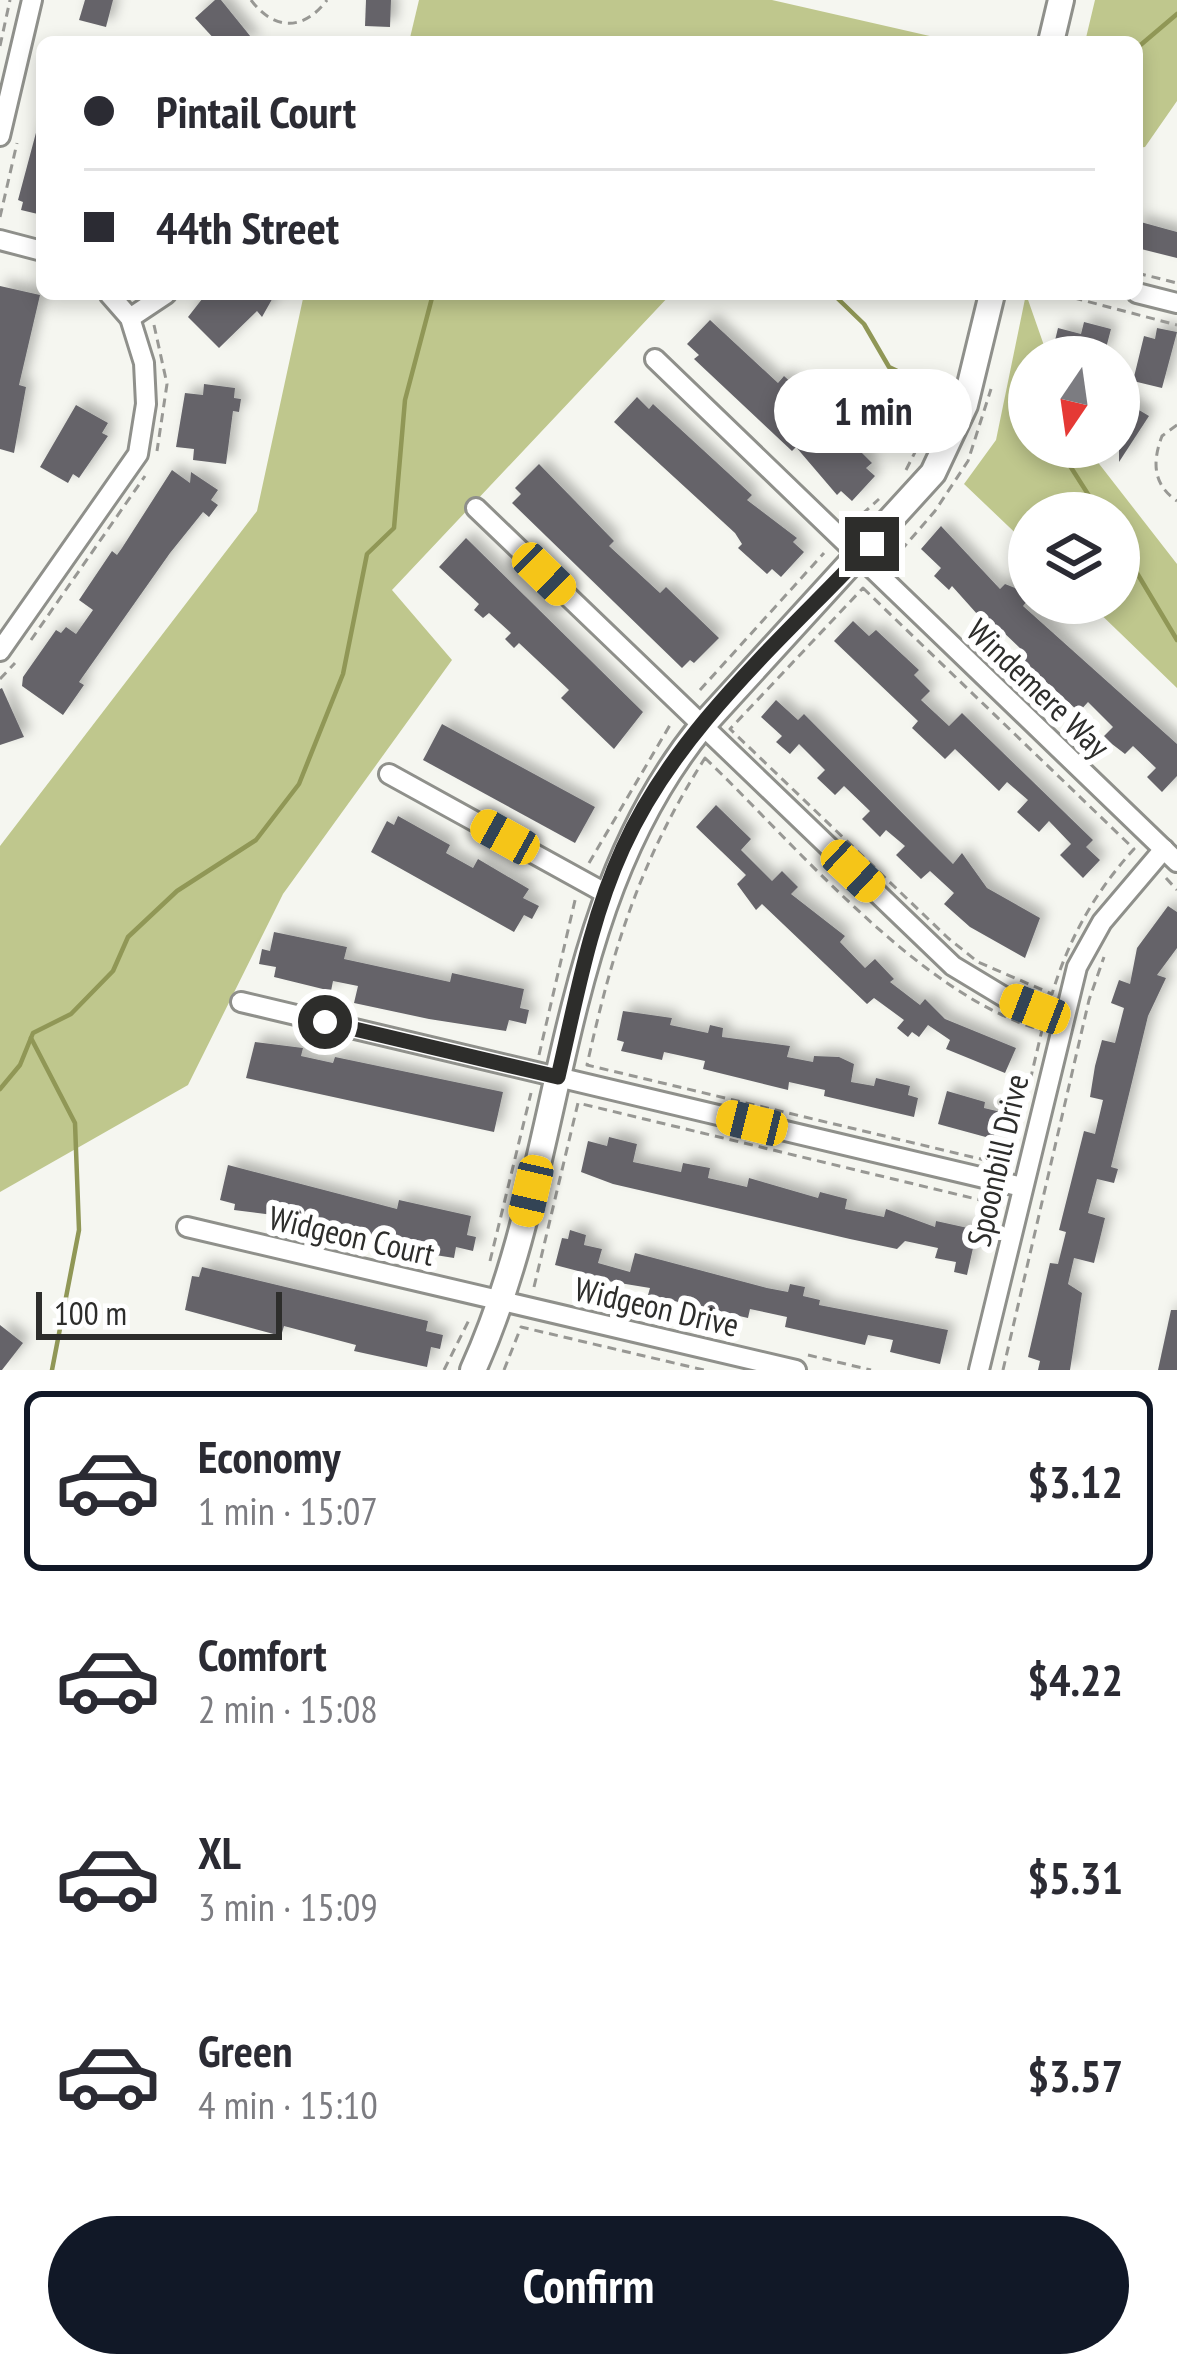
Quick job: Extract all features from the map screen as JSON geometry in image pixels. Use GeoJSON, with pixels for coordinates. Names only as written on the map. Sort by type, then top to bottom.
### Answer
{"type":"FeatureCollection","features":[{"type":"Feature","properties":{"kind":"street"},"geometry":{"type":"LineString","coordinates":[[0,136],[32,0]]}},
{"type":"Feature","properties":{"kind":"street"},"geometry":{"type":"LineString","coordinates":[[1052,36],[1061,0]]}},
{"type":"Feature","properties":{"kind":"street"},"geometry":{"type":"LineString","coordinates":[[0,240],[36,249]]}},
{"type":"Feature","properties":{"kind":"street"},"geometry":{"type":"LineString","coordinates":[[1143,294],[1177,303]]}},
{"type":"Feature","properties":{"kind":"street"},"geometry":{"type":"LineString","coordinates":[[0,651],[138,454],[146,404],[144,363],[130,318],[114,300]]}},
{"type":"Feature","properties":{"kind":"street"},"geometry":{"type":"LineString","coordinates":[[130,318],[157,300]]}},
{"type":"Feature","properties":{"kind":"street"},"geometry":{"type":"LineString","coordinates":[[473,1370],[504,1301],[605,893],[648,803],[701,726],[911,502],[951,440],[990,300]]}},
{"type":"Feature","properties":{"kind":"street","name":"Windemere Way"},"geometry":{"type":"LineString","coordinates":[[655,358],[1170,856]]}},
{"type":"Feature","properties":{"kind":"street"},"geometry":{"type":"LineString","coordinates":[[476,508],[953,966],[1006,998],[1062,1015]]}},
{"type":"Feature","properties":{"kind":"street"},"geometry":{"type":"LineString","coordinates":[[389,774],[605,893]]}},
{"type":"Feature","properties":{"kind":"street","name":"Spoonbill Drive"},"geometry":{"type":"LineString","coordinates":[[979,1370],[1077,967],[1102,922],[1170,856]]}},
{"type":"Feature","properties":{"kind":"street"},"geometry":{"type":"LineString","coordinates":[[241,1003],[1022,1187]]}},
{"type":"Feature","properties":{"kind":"street","name":"Widgeon Court"},"geometry":{"type":"LineString","coordinates":[[187,1227],[504,1301]]}},
{"type":"Feature","properties":{"kind":"street","name":"Widgeon Drive"},"geometry":{"type":"LineString","coordinates":[[504,1301],[799,1362]]}},
{"type":"Feature","properties":{"kind":"path"},"geometry":{"type":"LineString","coordinates":[[0,46],[10,0]]}},
{"type":"Feature","properties":{"kind":"path"},"geometry":{"type":"LineString","coordinates":[[251,0],[273,22],[289,25],[310,20],[327,0]]}},
{"type":"Feature","properties":{"kind":"path"},"geometry":{"type":"LineString","coordinates":[[1143,274],[1177,283]]}},
{"type":"Feature","properties":{"kind":"path"},"geometry":{"type":"LineString","coordinates":[[1082,300],[1177,325]]}},
{"type":"Feature","properties":{"kind":"path"},"geometry":{"type":"LineString","coordinates":[[904,574],[889,560],[935,511],[968,461],[992,400],[991,380]]}},
{"type":"Feature","properties":{"kind":"path"},"geometry":{"type":"LineString","coordinates":[[900,478],[946,391]]}},
{"type":"Feature","properties":{"kind":"path"},"geometry":{"type":"LineString","coordinates":[[1177,425],[1162,436],[1155,471],[1163,492],[1177,502]]}},
{"type":"Feature","properties":{"kind":"path"},"geometry":{"type":"LineString","coordinates":[[851,524],[892,489]]}},
{"type":"Feature","properties":{"kind":"path"},"geometry":{"type":"LineString","coordinates":[[700,690],[824,553]]}},
{"type":"Feature","properties":{"kind":"path"},"geometry":{"type":"LineString","coordinates":[[863,588],[1134,849],[1093,899],[1066,949],[1052,994],[1008,978],[963,950],[730,729],[863,588]]}},
{"type":"Feature","properties":{"kind":"path"},"geometry":{"type":"LineString","coordinates":[[586,868],[670,725]]}},
{"type":"Feature","properties":{"kind":"path"},"geometry":{"type":"LineString","coordinates":[[705,758],[932,976],[1003,1020],[1042,1030],[1010,1166],[587,1065],[621,924],[637,882],[657,835],[705,758]]}},
{"type":"Feature","properties":{"kind":"path"},"geometry":{"type":"LineString","coordinates":[[1152,886],[1163,875],[1177,890]]}},
{"type":"Feature","properties":{"kind":"path"},"geometry":{"type":"LineString","coordinates":[[539,1054],[577,894]]}},
{"type":"Feature","properties":{"kind":"path"},"geometry":{"type":"LineString","coordinates":[[1003,1370],[1089,1000],[1109,945]]}},
{"type":"Feature","properties":{"kind":"path"},"geometry":{"type":"LineString","coordinates":[[486,1278],[531,1093]]}},
{"type":"Feature","properties":{"kind":"path"},"geometry":{"type":"LineString","coordinates":[[533,1290],[578,1103],[1002,1203],[997,1224]]}},
{"type":"Feature","properties":{"kind":"path"},"geometry":{"type":"LineString","coordinates":[[444,1370],[471,1316]]}},
{"type":"Feature","properties":{"kind":"path"},"geometry":{"type":"LineString","coordinates":[[504,1370],[521,1328],[704,1370]]}},
{"type":"Feature","properties":{"kind":"path"},"geometry":{"type":"LineString","coordinates":[[799,1362],[871,1370]]}},
{"type":"Feature","properties":{"kind":"green space"},"geometry":{"type":"Polygon","coordinates":[[[419,0],[772,0],[930,36],[410,36],[419,0]]]}},
{"type":"Feature","properties":{"kind":"green space"},"geometry":{"type":"Polygon","coordinates":[[[1095,0],[1177,0],[1177,101],[1145,147],[1143,36],[1086,36],[1095,0]]]}},
{"type":"Feature","properties":{"kind":"green space"},"geometry":{"type":"Polygon","coordinates":[[[303,300],[665,300],[392,590],[452,660],[283,894],[188,1085],[0,1192],[0,846],[257,511],[303,300]]]}},
{"type":"Feature","properties":{"kind":"green space"},"geometry":{"type":"Polygon","coordinates":[[[1028,300],[1041,336],[1017,336],[1028,300]]]}},
{"type":"Feature","properties":{"kind":"green space"},"geometry":{"type":"Polygon","coordinates":[[[1008,382],[1008,468],[1102,468],[1121,492],[1008,492],[1008,526],[964,484],[996,440],[1008,382]]]}},
{"type":"Feature","properties":{"kind":"green space"},"geometry":{"type":"Polygon","coordinates":[[[1140,516],[1177,564],[1177,688],[1111,624],[1140,624],[1140,516]]]}},
{"type":"Feature","properties":{"kind":"building"},"geometry":{"type":"Polygon","coordinates":[[[85,0],[113,0],[106,27],[79,20],[85,0]]]}},
{"type":"Feature","properties":{"kind":"building"},"geometry":{"type":"Polygon","coordinates":[[[221,0],[250,36],[212,36],[195,18],[221,0]]]}},
{"type":"Feature","properties":{"kind":"building"},"geometry":{"type":"Polygon","coordinates":[[[366,0],[391,0],[390,27],[365,26],[366,0]]]}},
{"type":"Feature","properties":{"kind":"building"},"geometry":{"type":"Polygon","coordinates":[[[36,133],[36,214],[21,210],[23,202],[18,200],[36,133]]]}},
{"type":"Feature","properties":{"kind":"building"},"geometry":{"type":"Polygon","coordinates":[[[1143,223],[1177,232],[1177,258],[1143,250],[1143,223]]]}},
{"type":"Feature","properties":{"kind":"building"},"geometry":{"type":"Polygon","coordinates":[[[0,286],[36,294],[39,300],[19,385],[26,387],[14,453],[0,449],[0,286]]]}},
{"type":"Feature","properties":{"kind":"building"},"geometry":{"type":"Polygon","coordinates":[[[201,300],[272,300],[262,317],[257,311],[219,348],[188,317],[201,300]]]}},
{"type":"Feature","properties":{"kind":"building"},"geometry":{"type":"Polygon","coordinates":[[[710,320],[778,383],[784,376],[795,386],[787,395],[828,434],[840,440],[844,435],[872,463],[866,468],[875,476],[852,501],[841,491],[837,495],[796,447],[792,451],[694,359],[699,355],[687,344],[710,320]]]}},
{"type":"Feature","properties":{"kind":"building"},"geometry":{"type":"Polygon","coordinates":[[[1084,322],[1111,329],[1109,336],[1056,336],[1058,328],[1081,334],[1084,322]]]}},
{"type":"Feature","properties":{"kind":"building"},"geometry":{"type":"Polygon","coordinates":[[[1157,328],[1177,332],[1162,388],[1140,383],[1144,336],[1155,339],[1157,328]]]}},
{"type":"Feature","properties":{"kind":"building"},"geometry":{"type":"Polygon","coordinates":[[[204,384],[235,388],[234,398],[241,399],[239,412],[233,411],[226,464],[193,460],[194,449],[176,447],[185,393],[203,395],[204,384]]]}},
{"type":"Feature","properties":{"kind":"building"},"geometry":{"type":"Polygon","coordinates":[[[637,397],[649,409],[653,404],[752,495],[747,500],[797,538],[793,542],[804,552],[781,577],[772,569],[767,574],[738,548],[742,544],[735,533],[614,422],[637,397]]]}},
{"type":"Feature","properties":{"kind":"building"},"geometry":{"type":"Polygon","coordinates":[[[76,405],[108,423],[102,433],[108,436],[79,478],[73,474],[68,483],[40,467],[76,405]]]}},
{"type":"Feature","properties":{"kind":"building"},"geometry":{"type":"Polygon","coordinates":[[[539,464],[614,541],[609,546],[660,593],[666,587],[719,638],[694,663],[690,660],[682,668],[512,503],[521,494],[515,488],[539,464]]]}},
{"type":"Feature","properties":{"kind":"building"},"geometry":{"type":"Polygon","coordinates":[[[172,470],[190,483],[191,472],[218,490],[211,500],[218,505],[209,517],[203,512],[170,553],[79,682],[84,685],[63,715],[22,686],[23,677],[56,630],[61,633],[66,627],[76,634],[93,610],[79,600],[112,551],[117,555],[172,470]]]}},
{"type":"Feature","properties":{"kind":"building"},"geometry":{"type":"Polygon","coordinates":[[[941,526],[1000,589],[1008,585],[1008,624],[1043,624],[1177,744],[1177,776],[1162,792],[1147,777],[1156,768],[1133,746],[1125,754],[1112,744],[1104,736],[1113,727],[1088,702],[1079,712],[1017,655],[1022,650],[1000,629],[995,634],[952,586],[949,590],[934,576],[941,568],[921,549],[941,526]]]}},
{"type":"Feature","properties":{"kind":"building"},"geometry":{"type":"Polygon","coordinates":[[[466,538],[643,712],[614,749],[561,698],[569,690],[519,643],[514,648],[505,639],[511,633],[489,613],[483,618],[474,610],[479,604],[439,567],[466,538]]]}},
{"type":"Feature","properties":{"kind":"building"},"geometry":{"type":"Polygon","coordinates":[[[853,621],[869,636],[876,630],[919,670],[914,675],[930,691],[921,700],[949,726],[962,713],[1093,840],[1086,847],[1100,860],[1083,878],[1060,855],[1071,844],[1049,821],[1039,832],[1017,812],[1028,800],[1007,782],[999,791],[955,749],[945,759],[912,728],[918,721],[834,641],[853,621]]]}},
{"type":"Feature","properties":{"kind":"building"},"geometry":{"type":"Polygon","coordinates":[[[0,689],[24,737],[0,745],[0,689]]]}},
{"type":"Feature","properties":{"kind":"building"},"geometry":{"type":"Polygon","coordinates":[[[776,700],[798,720],[804,714],[953,864],[962,853],[987,888],[1040,918],[1025,958],[970,927],[944,904],[954,893],[930,871],[921,879],[896,855],[905,846],[886,830],[880,837],[862,819],[870,811],[844,786],[835,795],[817,778],[825,770],[799,744],[790,754],[776,742],[782,736],[761,717],[776,700]]]}},
{"type":"Feature","properties":{"kind":"building"},"geometry":{"type":"Polygon","coordinates":[[[442,724],[595,807],[575,843],[423,760],[442,724]]]}},
{"type":"Feature","properties":{"kind":"building"},"geometry":{"type":"Polygon","coordinates":[[[716,805],[751,839],[741,850],[772,881],[782,871],[798,887],[791,894],[845,936],[840,942],[865,968],[875,959],[894,979],[890,982],[920,1005],[925,999],[945,1019],[1016,1048],[1005,1073],[946,1049],[950,1040],[928,1025],[919,1037],[912,1032],[908,1037],[897,1028],[904,1020],[874,998],[867,1004],[762,904],[756,910],[737,884],[746,875],[696,827],[716,805]]]}},
{"type":"Feature","properties":{"kind":"building"},"geometry":{"type":"Polygon","coordinates":[[[398,816],[450,845],[446,853],[473,868],[478,859],[529,889],[523,898],[539,906],[532,919],[524,915],[514,932],[371,852],[387,821],[394,825],[398,816]]]}},
{"type":"Feature","properties":{"kind":"building"},"geometry":{"type":"Polygon","coordinates":[[[1168,906],[1177,912],[1177,948],[1157,975],[1166,978],[1148,1016],[1111,1167],[1118,1169],[1114,1183],[1097,1179],[1088,1213],[1105,1218],[1094,1263],[1074,1258],[1068,1284],[1082,1293],[1070,1370],[1038,1370],[1040,1361],[1028,1357],[1050,1263],[1058,1264],[1066,1232],[1059,1230],[1084,1131],[1095,1134],[1103,1100],[1090,1097],[1095,1066],[1102,1040],[1115,1043],[1124,1008],[1111,1003],[1119,980],[1130,984],[1137,948],[1168,906]]]}},
{"type":"Feature","properties":{"kind":"building"},"geometry":{"type":"Polygon","coordinates":[[[274,932],[347,947],[344,959],[450,982],[452,973],[524,989],[520,1008],[529,1010],[526,1024],[509,1020],[506,1031],[429,1019],[354,1003],[358,986],[333,981],[331,991],[274,977],[276,967],[259,964],[262,949],[270,951],[274,932]]]}},
{"type":"Feature","properties":{"kind":"building"},"geometry":{"type":"Polygon","coordinates":[[[623,1011],[672,1018],[670,1025],[708,1033],[710,1025],[723,1028],[722,1037],[790,1046],[787,1057],[813,1062],[814,1056],[839,1057],[854,1064],[851,1082],[874,1086],[876,1078],[910,1086],[908,1095],[918,1098],[914,1117],[824,1096],[825,1090],[789,1082],[788,1090],[703,1069],[705,1061],[664,1052],[662,1060],[621,1051],[624,1042],[617,1040],[623,1011]]]}},
{"type":"Feature","properties":{"kind":"building"},"geometry":{"type":"Polygon","coordinates":[[[255,1042],[303,1048],[301,1056],[333,1063],[335,1057],[503,1092],[494,1132],[246,1078],[255,1042]]]}},
{"type":"Feature","properties":{"kind":"building"},"geometry":{"type":"Polygon","coordinates":[[[947,1091],[1001,1112],[993,1139],[938,1124],[947,1091]]]}},
{"type":"Feature","properties":{"kind":"building"},"geometry":{"type":"Polygon","coordinates":[[[609,1137],[637,1144],[633,1162],[681,1172],[683,1163],[710,1168],[708,1178],[747,1187],[749,1178],[818,1198],[820,1192],[847,1199],[845,1209],[884,1217],[886,1209],[935,1227],[936,1221],[977,1230],[967,1275],[954,1272],[956,1262],[935,1258],[938,1248],[905,1241],[897,1249],[850,1239],[613,1184],[581,1172],[588,1141],[607,1146],[609,1137]]]}},
{"type":"Feature","properties":{"kind":"building"},"geometry":{"type":"Polygon","coordinates":[[[228,1165],[397,1209],[399,1200],[471,1216],[467,1235],[476,1237],[473,1251],[456,1247],[454,1258],[423,1253],[303,1228],[305,1219],[234,1210],[235,1204],[220,1200],[228,1165]]]}},
{"type":"Feature","properties":{"kind":"building"},"geometry":{"type":"Polygon","coordinates":[[[570,1230],[586,1235],[584,1245],[602,1249],[598,1263],[630,1272],[635,1253],[767,1288],[788,1292],[790,1284],[805,1287],[803,1296],[820,1300],[819,1305],[948,1330],[940,1364],[890,1352],[893,1340],[868,1335],[865,1345],[785,1327],[787,1317],[750,1309],[748,1318],[648,1295],[650,1288],[577,1276],[578,1271],[555,1265],[562,1238],[568,1239],[570,1230]]]}},
{"type":"Feature","properties":{"kind":"building"},"geometry":{"type":"Polygon","coordinates":[[[202,1267],[428,1321],[426,1331],[443,1335],[440,1349],[431,1347],[427,1367],[354,1351],[356,1345],[284,1326],[281,1336],[185,1310],[192,1276],[199,1277],[202,1267]]]}},
{"type":"Feature","properties":{"kind":"building"},"geometry":{"type":"Polygon","coordinates":[[[1171,1310],[1177,1310],[1177,1370],[1158,1370],[1171,1310]]]}},
{"type":"Feature","properties":{"kind":"building"},"geometry":{"type":"Polygon","coordinates":[[[0,1325],[23,1343],[2,1370],[0,1370],[0,1325]]]}},
{"type":"Feature","properties":{"kind":"waterway"},"geometry":{"type":"LineString","coordinates":[[1143,43],[1177,14]]}},
{"type":"Feature","properties":{"kind":"waterway"},"geometry":{"type":"LineString","coordinates":[[0,1089],[20,1065],[33,1033],[71,1014],[113,971],[128,937],[177,891],[256,840],[299,784],[343,674],[367,554],[394,528],[405,400],[431,300]]}},
{"type":"Feature","properties":{"kind":"waterway"},"geometry":{"type":"LineString","coordinates":[[839,300],[864,324],[889,367],[931,387]]}},
{"type":"Feature","properties":{"kind":"waterway"},"geometry":{"type":"LineString","coordinates":[[1071,468],[1087,492]]}},
{"type":"Feature","properties":{"kind":"waterway"},"geometry":{"type":"LineString","coordinates":[[1140,578],[1177,640]]}},
{"type":"Feature","properties":{"kind":"waterway"},"geometry":{"type":"LineString","coordinates":[[31,1038],[75,1123],[79,1230],[52,1370]]}},
{"type":"Feature","properties":{"kind":"route"},"geometry":{"type":"LineString","coordinates":[[325,1022],[558,1077],[605,893],[624,846],[672,762],[734,688],[872,544]]}}]}
